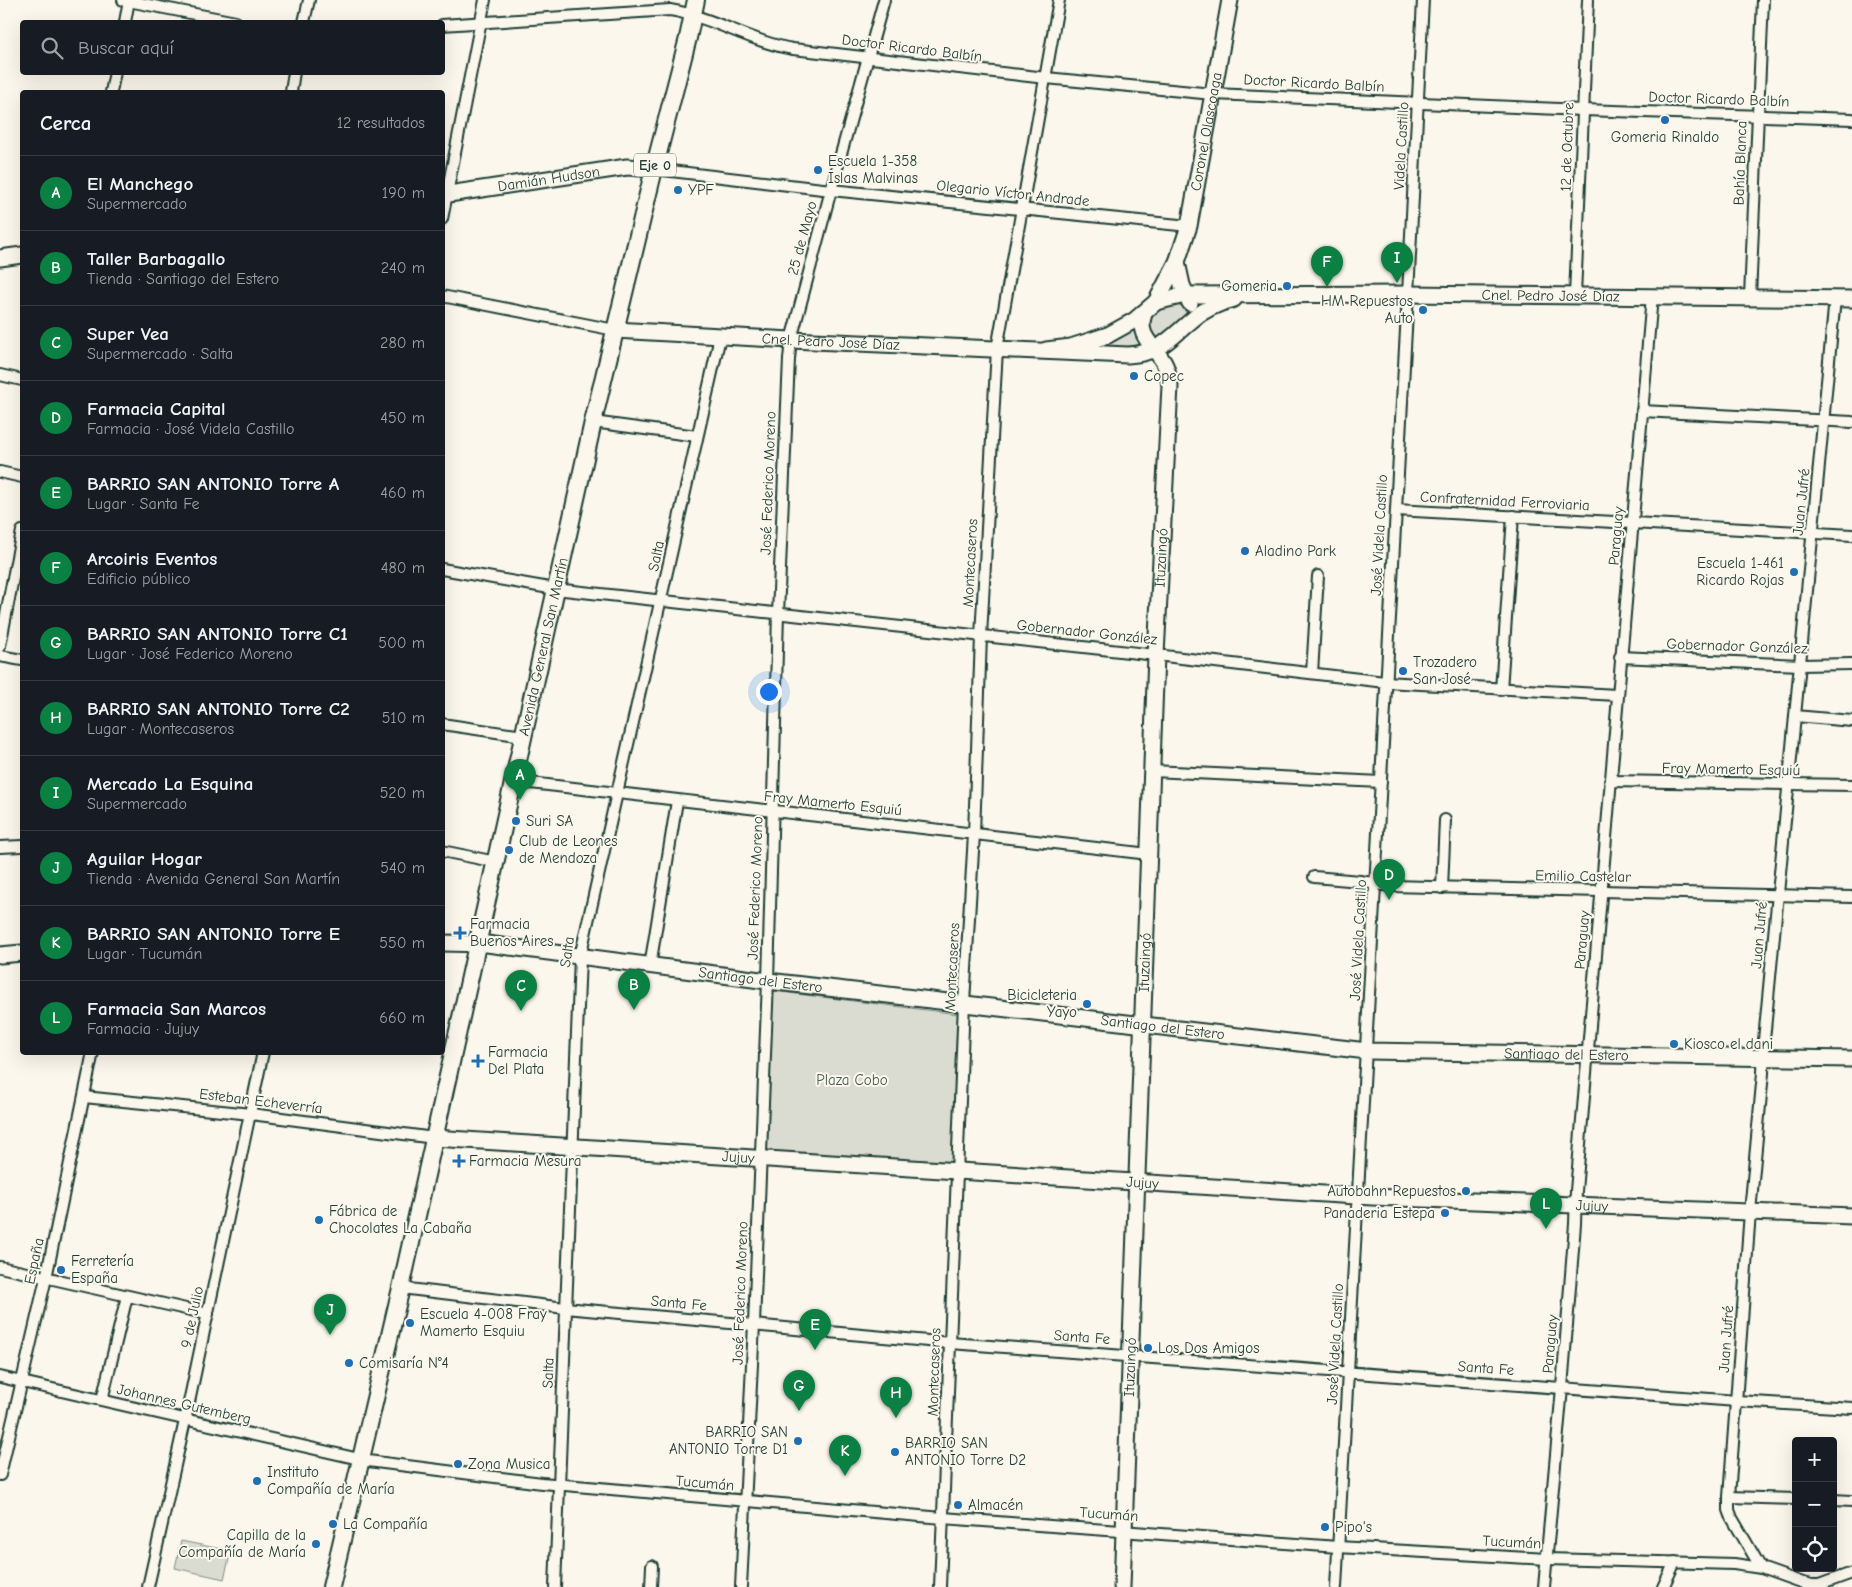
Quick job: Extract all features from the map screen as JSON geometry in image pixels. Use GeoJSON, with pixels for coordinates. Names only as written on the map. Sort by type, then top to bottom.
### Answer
{"type":"FeatureCollection","features":[{"type":"Feature","properties":{"kind":"main road","name":"Avenida General San Martín"},"geometry":{"type":"LineString","coordinates":[[331,1587],[401,1288],[593,422],[694,7]]}},
{"type":"Feature","properties":{"kind":"street"},"geometry":{"type":"LineString","coordinates":[[125,20],[127,0],[226,20]]}},
{"type":"Feature","properties":{"kind":"street"},"geometry":{"type":"LineString","coordinates":[[304,20],[308,0]]}},
{"type":"Feature","properties":{"kind":"street"},"geometry":{"type":"LineString","coordinates":[[445,195],[485,0]]}},
{"type":"Feature","properties":{"kind":"street","name":"25 de Mayo"},"geometry":{"type":"LineString","coordinates":[[791,340],[884,0]]}},
{"type":"Feature","properties":{"kind":"street","name":"Montecaseros"},"geometry":{"type":"LineString","coordinates":[[940,1587],[964,1003],[974,834],[981,636],[997,349],[1060,0]]}},
{"type":"Feature","properties":{"kind":"street","name":"Coronel Olascoaga"},"geometry":{"type":"LineString","coordinates":[[1175,299],[1177,262],[1189,226],[1230,0]]}},
{"type":"Feature","properties":{"kind":"street","name":"Videla Castillo"},"geometry":{"type":"LineString","coordinates":[[1408,294],[1423,0]]}},
{"type":"Feature","properties":{"kind":"street","name":"12 de Octubre"},"geometry":{"type":"LineString","coordinates":[[1576,295],[1588,0]]}},
{"type":"Feature","properties":{"kind":"street","name":"Bahía Blanca"},"geometry":{"type":"LineString","coordinates":[[1750,297],[1763,0]]}},
{"type":"Feature","properties":{"kind":"street","name":"Doctor Ricardo Balbín"},"geometry":{"type":"LineString","coordinates":[[445,26],[694,7],[782,47],[1046,78],[1213,94],[1583,110],[1852,119]]}},
{"type":"Feature","properties":{"kind":"street"},"geometry":{"type":"LineString","coordinates":[[111,90],[114,75]]}},
{"type":"Feature","properties":{"kind":"street"},"geometry":{"type":"LineString","coordinates":[[290,90],[293,75]]}},
{"type":"Feature","properties":{"kind":"street","name":"Damián Hudson"},"geometry":{"type":"LineString","coordinates":[[445,195],[627,167],[654,169]]}},
{"type":"Feature","properties":{"kind":"street","name":"Olegario Víctor Andrade"},"geometry":{"type":"LineString","coordinates":[[654,169],[831,190],[1189,226]]}},
{"type":"Feature","properties":{"kind":"street"},"geometry":{"type":"LineString","coordinates":[[0,258],[20,255]]}},
{"type":"Feature","properties":{"kind":"street"},"geometry":{"type":"LineString","coordinates":[[1177,262],[1175,299],[1192,308],[1192,319]]}},
{"type":"Feature","properties":{"kind":"street","name":"Cnel. Pedro José Díaz"},"geometry":{"type":"LineString","coordinates":[[1046,350],[1071,347],[1108,336],[1144,314],[1175,299],[1248,295],[1408,294],[1852,299]]}},
{"type":"Feature","properties":{"kind":"street","name":"José Videla Castillo"},"geometry":{"type":"LineString","coordinates":[[1336,1587],[1408,294]]}},
{"type":"Feature","properties":{"kind":"street","name":"Cnel. Pedro José Díaz"},"geometry":{"type":"LineString","coordinates":[[615,330],[720,337],[1128,355],[1142,354],[1156,346],[1213,306],[1248,295]]}},
{"type":"Feature","properties":{"kind":"street","name":"Paraguay"},"geometry":{"type":"LineString","coordinates":[[1544,1587],[1562,1388],[1620,657],[1652,296]]}},
{"type":"Feature","properties":{"kind":"street"},"geometry":{"type":"LineString","coordinates":[[445,297],[615,330]]}},
{"type":"Feature","properties":{"kind":"street","name":"Juan Jufré"},"geometry":{"type":"LineString","coordinates":[[1761,1568],[1732,1518],[1729,1510],[1729,1497],[1750,1212],[1835,298]]}},
{"type":"Feature","properties":{"kind":"street","name":"Ituzaingó"},"geometry":{"type":"LineString","coordinates":[[1122,1587],[1156,654],[1170,386],[1165,364],[1156,346],[1144,338],[1142,329],[1144,314]]}},
{"type":"Feature","properties":{"kind":"street","name":"Salta"},"geometry":{"type":"LineString","coordinates":[[555,1587],[580,957],[720,337]]}},
{"type":"Feature","properties":{"kind":"street","name":"José Federico Moreno"},"geometry":{"type":"LineString","coordinates":[[741,1587],[768,981],[778,614],[791,340]]}},
{"type":"Feature","properties":{"kind":"street"},"geometry":{"type":"LineString","coordinates":[[0,375],[20,380]]}},
{"type":"Feature","properties":{"kind":"street"},"geometry":{"type":"LineString","coordinates":[[1642,411],[1852,422]]}},
{"type":"Feature","properties":{"kind":"street"},"geometry":{"type":"LineString","coordinates":[[593,422],[697,436]]}},
{"type":"Feature","properties":{"kind":"street"},"geometry":{"type":"LineString","coordinates":[[0,472],[20,477]]}},
{"type":"Feature","properties":{"kind":"street","name":"Confraternidad Ferroviaria"},"geometry":{"type":"LineString","coordinates":[[1396,510],[1852,536]]}},
{"type":"Feature","properties":{"kind":"street"},"geometry":{"type":"LineString","coordinates":[[1501,690],[1513,516]]}},
{"type":"Feature","properties":{"kind":"street"},"geometry":{"type":"LineString","coordinates":[[0,646],[20,541]]}},
{"type":"Feature","properties":{"kind":"street","name":"Gobernador González"},"geometry":{"type":"LineString","coordinates":[[445,570],[555,589],[1156,654],[1385,682],[1617,695]]}},
{"type":"Feature","properties":{"kind":"street"},"geometry":{"type":"LineString","coordinates":[[1312,673],[1318,576]]}},
{"type":"Feature","properties":{"kind":"street"},"geometry":{"type":"LineString","coordinates":[[0,656],[20,660]]}},
{"type":"Feature","properties":{"kind":"street","name":"Gobernador González"},"geometry":{"type":"LineString","coordinates":[[1620,657],[1800,665],[1852,664]]}},
{"type":"Feature","properties":{"kind":"street"},"geometry":{"type":"LineString","coordinates":[[1795,716],[1852,721]]}},
{"type":"Feature","properties":{"kind":"street"},"geometry":{"type":"LineString","coordinates":[[445,724],[523,736]]}},
{"type":"Feature","properties":{"kind":"street"},"geometry":{"type":"LineString","coordinates":[[1152,771],[1381,782]]}},
{"type":"Feature","properties":{"kind":"street","name":"Fray Mamerto Esquiú"},"geometry":{"type":"LineString","coordinates":[[513,781],[1149,854]]}},
{"type":"Feature","properties":{"kind":"street","name":"Fray Mamerto Esquiú"},"geometry":{"type":"LineString","coordinates":[[1610,781],[1852,785]]}},
{"type":"Feature","properties":{"kind":"street"},"geometry":{"type":"LineString","coordinates":[[650,966],[677,801]]}},
{"type":"Feature","properties":{"kind":"street"},"geometry":{"type":"LineString","coordinates":[[1442,888],[1445,820]]}},
{"type":"Feature","properties":{"kind":"street"},"geometry":{"type":"LineString","coordinates":[[0,847],[20,846]]}},
{"type":"Feature","properties":{"kind":"street"},"geometry":{"type":"LineString","coordinates":[[445,852],[496,862]]}},
{"type":"Feature","properties":{"kind":"street","name":"Emilio Castelar"},"geometry":{"type":"LineString","coordinates":[[1314,877],[1360,880],[1376,884],[1442,888],[1852,897]]}},
{"type":"Feature","properties":{"kind":"street","name":"Santiago del Estero"},"geometry":{"type":"LineString","coordinates":[[445,944],[478,944],[768,981],[1367,1051],[1852,1060]]}},
{"type":"Feature","properties":{"kind":"street"},"geometry":{"type":"LineString","coordinates":[[0,955],[20,954]]}},
{"type":"Feature","properties":{"kind":"street","name":"España"},"geometry":{"type":"LineString","coordinates":[[0,1475],[46,1278],[93,1055]]}},
{"type":"Feature","properties":{"kind":"street","name":"9 de Julio"},"geometry":{"type":"LineString","coordinates":[[148,1587],[186,1419],[262,1055]]}},
{"type":"Feature","properties":{"kind":"street","name":"Esteban Echeverría"},"geometry":{"type":"LineString","coordinates":[[84,1098],[251,1114],[434,1138]]}},
{"type":"Feature","properties":{"kind":"street","name":"Jujuy"},"geometry":{"type":"LineString","coordinates":[[434,1138],[1358,1196],[1852,1216]]}},
{"type":"Feature","properties":{"kind":"street"},"geometry":{"type":"LineString","coordinates":[[0,1267],[208,1314]]}},
{"type":"Feature","properties":{"kind":"street","name":"Santa Fe"},"geometry":{"type":"LineString","coordinates":[[401,1288],[565,1308],[950,1343],[1852,1408]]}},
{"type":"Feature","properties":{"kind":"street"},"geometry":{"type":"LineString","coordinates":[[102,1400],[127,1296]]}},
{"type":"Feature","properties":{"kind":"street","name":"Johannes Gutemberg"},"geometry":{"type":"LineString","coordinates":[[0,1377],[360,1459]]}},
{"type":"Feature","properties":{"kind":"street","name":"Tucumán"},"geometry":{"type":"LineString","coordinates":[[360,1459],[559,1485],[943,1518],[1338,1547],[1547,1559],[1734,1564],[1761,1568],[1803,1583],[1818,1586],[1852,1573]]}},
{"type":"Feature","properties":{"kind":"street"},"geometry":{"type":"LineString","coordinates":[[1729,1497],[1792,1499]]}},
{"type":"Feature","properties":{"kind":"street"},"geometry":{"type":"LineString","coordinates":[[1837,1500],[1852,1501]]}},
{"type":"Feature","properties":{"kind":"street"},"geometry":{"type":"LineString","coordinates":[[1662,1587],[1675,1562]]}},
{"type":"Feature","properties":{"kind":"street"},"geometry":{"type":"LineString","coordinates":[[651,1587],[652,1566]]}},
{"type":"Feature","properties":{"kind":"green space"},"geometry":{"type":"Polygon","coordinates":[[[1181,302],[1186,308],[1185,318],[1158,340],[1153,339],[1146,321],[1159,306],[1181,302]]]}},
{"type":"Feature","properties":{"kind":"green space"},"geometry":{"type":"Polygon","coordinates":[[[1135,326],[1142,347],[1132,350],[1090,346],[1135,326]]]}},
{"type":"Feature","properties":{"kind":"green space","name":"Plaza Cobo"},"geometry":{"type":"Polygon","coordinates":[[[773,991],[958,1014],[952,1165],[767,1152],[773,991]]]}},
{"type":"Feature","properties":{"kind":"green space"},"geometry":{"type":"Polygon","coordinates":[[[181,1541],[231,1551],[224,1579],[175,1568],[181,1541]]]}},
{"type":"Feature","properties":{"kind":"place","name":"Gomeria Rinaldo"},"geometry":{"type":"Point","coordinates":[1665,120]}},
{"type":"Feature","properties":{"kind":"place","name":"Escuela 1-358 Islas Malvinas"},"geometry":{"type":"Point","coordinates":[818,170]}},
{"type":"Feature","properties":{"kind":"place","name":"YPF"},"geometry":{"type":"Point","coordinates":[678,190]}},
{"type":"Feature","properties":{"kind":"place","name":"Mercado La Esquina"},"geometry":{"type":"Point","coordinates":[1397,283]}},
{"type":"Feature","properties":{"kind":"place","name":"Gomeria"},"geometry":{"type":"Point","coordinates":[1287,286]}},
{"type":"Feature","properties":{"kind":"place","name":"Arcoiris Eventos"},"geometry":{"type":"Point","coordinates":[1327,287]}},
{"type":"Feature","properties":{"kind":"place","name":"HM Repuestos Auto"},"geometry":{"type":"Point","coordinates":[1423,310]}},
{"type":"Feature","properties":{"kind":"place","name":"Copec"},"geometry":{"type":"Point","coordinates":[1134,376]}},
{"type":"Feature","properties":{"kind":"place","name":"Aladino Park"},"geometry":{"type":"Point","coordinates":[1245,551]}},
{"type":"Feature","properties":{"kind":"place","name":"Escuela 1-461 Ricardo Rojas"},"geometry":{"type":"Point","coordinates":[1794,572]}},
{"type":"Feature","properties":{"kind":"place","name":"Trozadero San José"},"geometry":{"type":"Point","coordinates":[1403,671]}},
{"type":"Feature","properties":{"kind":"place","name":"El Manchego"},"geometry":{"type":"Point","coordinates":[520,800]}},
{"type":"Feature","properties":{"kind":"place","name":"Suri SA"},"geometry":{"type":"Point","coordinates":[516,821]}},
{"type":"Feature","properties":{"kind":"place","name":"Club de Leones de Mendoza"},"geometry":{"type":"Point","coordinates":[509,850]}},
{"type":"Feature","properties":{"kind":"place","name":"Farmacia Capital"},"geometry":{"type":"Point","coordinates":[1389,900]}},
{"type":"Feature","properties":{"kind":"place","name":"Farmacia Buenos Aires"},"geometry":{"type":"Point","coordinates":[460,933]}},
{"type":"Feature","properties":{"kind":"place","name":"Bicicleteria Yayo"},"geometry":{"type":"Point","coordinates":[1087,1004]}},
{"type":"Feature","properties":{"kind":"place","name":"Taller Barbagallo"},"geometry":{"type":"Point","coordinates":[634,1010]}},
{"type":"Feature","properties":{"kind":"place","name":"Super Vea"},"geometry":{"type":"Point","coordinates":[521,1011]}},
{"type":"Feature","properties":{"kind":"place","name":"Kiosco el dani"},"geometry":{"type":"Point","coordinates":[1674,1044]}},
{"type":"Feature","properties":{"kind":"place","name":"Farmacia Del Plata"},"geometry":{"type":"Point","coordinates":[478,1061]}},
{"type":"Feature","properties":{"kind":"place","name":"Farmacia Mesura"},"geometry":{"type":"Point","coordinates":[459,1161]}},
{"type":"Feature","properties":{"kind":"place","name":"Autobahn Repuestos"},"geometry":{"type":"Point","coordinates":[1466,1191]}},
{"type":"Feature","properties":{"kind":"place","name":"Panaderia Estepa"},"geometry":{"type":"Point","coordinates":[1445,1213]}},
{"type":"Feature","properties":{"kind":"place","name":"Fábrica de Chocolates La Cabaña"},"geometry":{"type":"Point","coordinates":[319,1220]}},
{"type":"Feature","properties":{"kind":"place","name":"Farmacia San Marcos"},"geometry":{"type":"Point","coordinates":[1546,1229]}},
{"type":"Feature","properties":{"kind":"place","name":"Ferretería España"},"geometry":{"type":"Point","coordinates":[61,1270]}},
{"type":"Feature","properties":{"kind":"place","name":"Escuela 4-008 Fray Mamerto Esquiu"},"geometry":{"type":"Point","coordinates":[410,1323]}},
{"type":"Feature","properties":{"kind":"place","name":"Aguilar Hogar"},"geometry":{"type":"Point","coordinates":[330,1335]}},
{"type":"Feature","properties":{"kind":"place","name":"Los Dos Amigos"},"geometry":{"type":"Point","coordinates":[1148,1348]}},
{"type":"Feature","properties":{"kind":"place","name":"BARRIO SAN ANTONIO Torre A"},"geometry":{"type":"Point","coordinates":[815,1350]}},
{"type":"Feature","properties":{"kind":"place","name":"Comisaría N°4"},"geometry":{"type":"Point","coordinates":[349,1363]}},
{"type":"Feature","properties":{"kind":"place","name":"BARRIO SAN ANTONIO Torre C1"},"geometry":{"type":"Point","coordinates":[799,1411]}},
{"type":"Feature","properties":{"kind":"place","name":"BARRIO SAN ANTONIO Torre C2"},"geometry":{"type":"Point","coordinates":[896,1418]}},
{"type":"Feature","properties":{"kind":"place","name":"BARRIO SAN ANTONIO Torre D1"},"geometry":{"type":"Point","coordinates":[798,1441]}},
{"type":"Feature","properties":{"kind":"place","name":"BARRIO SAN ANTONIO Torre D2"},"geometry":{"type":"Point","coordinates":[895,1452]}},
{"type":"Feature","properties":{"kind":"place","name":"Zona Musica"},"geometry":{"type":"Point","coordinates":[458,1464]}},
{"type":"Feature","properties":{"kind":"place","name":"BARRIO SAN ANTONIO Torre E"},"geometry":{"type":"Point","coordinates":[845,1476]}},
{"type":"Feature","properties":{"kind":"place","name":"Instituto Compañía de María"},"geometry":{"type":"Point","coordinates":[257,1481]}},
{"type":"Feature","properties":{"kind":"place","name":"Almacén"},"geometry":{"type":"Point","coordinates":[958,1505]}},
{"type":"Feature","properties":{"kind":"place","name":"La Compañía"},"geometry":{"type":"Point","coordinates":[333,1524]}},
{"type":"Feature","properties":{"kind":"place","name":"Pipo's"},"geometry":{"type":"Point","coordinates":[1325,1527]}},
{"type":"Feature","properties":{"kind":"place","name":"Capilla de la Compañía de María"},"geometry":{"type":"Point","coordinates":[316,1544]}}]}
